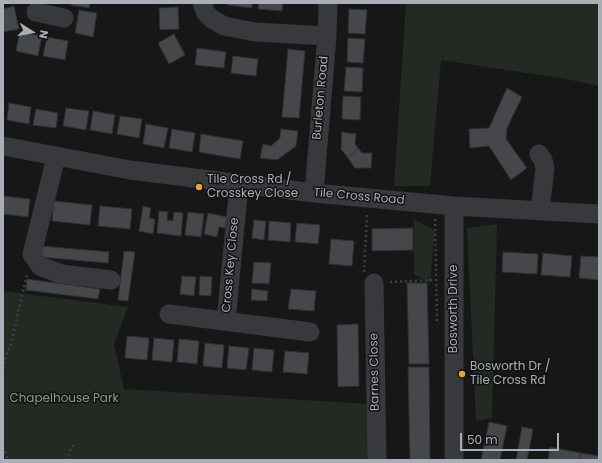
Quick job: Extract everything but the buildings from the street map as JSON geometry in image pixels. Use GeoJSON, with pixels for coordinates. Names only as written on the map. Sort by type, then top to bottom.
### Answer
{"type":"FeatureCollection","features":[{"type":"Feature","properties":{"kind":"street"},"geometry":{"type":"LineString","coordinates":[[202,3],[206,13],[212,19],[224,26],[255,32],[327,36]]}},
{"type":"Feature","properties":{"kind":"street","name":"Burleton Road"},"geometry":{"type":"LineString","coordinates":[[314,194],[327,36],[328,3]]}},
{"type":"Feature","properties":{"kind":"street","name":"Tile Cross Road"},"geometry":{"type":"LineString","coordinates":[[3,146],[130,170],[314,194],[454,206],[599,214]]}},
{"type":"Feature","properties":{"kind":"street"},"geometry":{"type":"LineString","coordinates":[[539,154],[543,160],[545,168],[540,211]]}},
{"type":"Feature","properties":{"kind":"street"},"geometry":{"type":"LineString","coordinates":[[56,156],[32,254],[40,266],[61,274],[111,280]]}},
{"type":"Feature","properties":{"kind":"street","name":"Cross Key Close"},"geometry":{"type":"LineString","coordinates":[[226,321],[239,184]]}},
{"type":"Feature","properties":{"kind":"street","name":"Bosworth Drive"},"geometry":{"type":"LineString","coordinates":[[454,206],[454,460]]}},
{"type":"Feature","properties":{"kind":"street","name":"Barnes Close"},"geometry":{"type":"LineString","coordinates":[[374,283],[377,460]]}},
{"type":"Feature","properties":{"kind":"street"},"geometry":{"type":"LineString","coordinates":[[169,314],[310,332]]}},
{"type":"Feature","properties":{"kind":"path"},"geometry":{"type":"LineString","coordinates":[[368,198],[363,282],[374,283],[436,280],[435,204]]}},
{"type":"Feature","properties":{"kind":"path"},"geometry":{"type":"LineString","coordinates":[[3,369],[6,355],[10,348],[22,293]]}},
{"type":"Feature","properties":{"kind":"path"},"geometry":{"type":"LineString","coordinates":[[66,460],[73,445]]}},
{"type":"Feature","properties":{"kind":"path"},"geometry":{"type":"LineString","coordinates":[[3,447],[9,460]]}},
{"type":"Feature","properties":{"kind":"green space"},"geometry":{"type":"Polygon","coordinates":[[[406,3],[599,3],[599,86],[566,79],[441,60],[430,186],[394,186],[406,3]]]}},
{"type":"Feature","properties":{"kind":"green space"},"geometry":{"type":"Polygon","coordinates":[[[414,219],[435,231],[430,283],[414,274],[414,219]]]}},
{"type":"Feature","properties":{"kind":"green space"},"geometry":{"type":"Polygon","coordinates":[[[497,224],[492,418],[476,421],[467,228],[497,224]]]}},
{"type":"Feature","properties":{"kind":"green space","name":"Chapelhouse Park"},"geometry":{"type":"Polygon","coordinates":[[[3,291],[128,307],[114,344],[124,389],[369,404],[368,460],[3,460],[3,291]]]}},
{"type":"Feature","properties":{"kind":"place","name":"Tile Cross Rd / Crosskey Close"},"geometry":{"type":"Point","coordinates":[199,187]}},
{"type":"Feature","properties":{"kind":"place","name":"Bosworth Dr / Tile Cross Rd"},"geometry":{"type":"Point","coordinates":[462,374]}}]}
